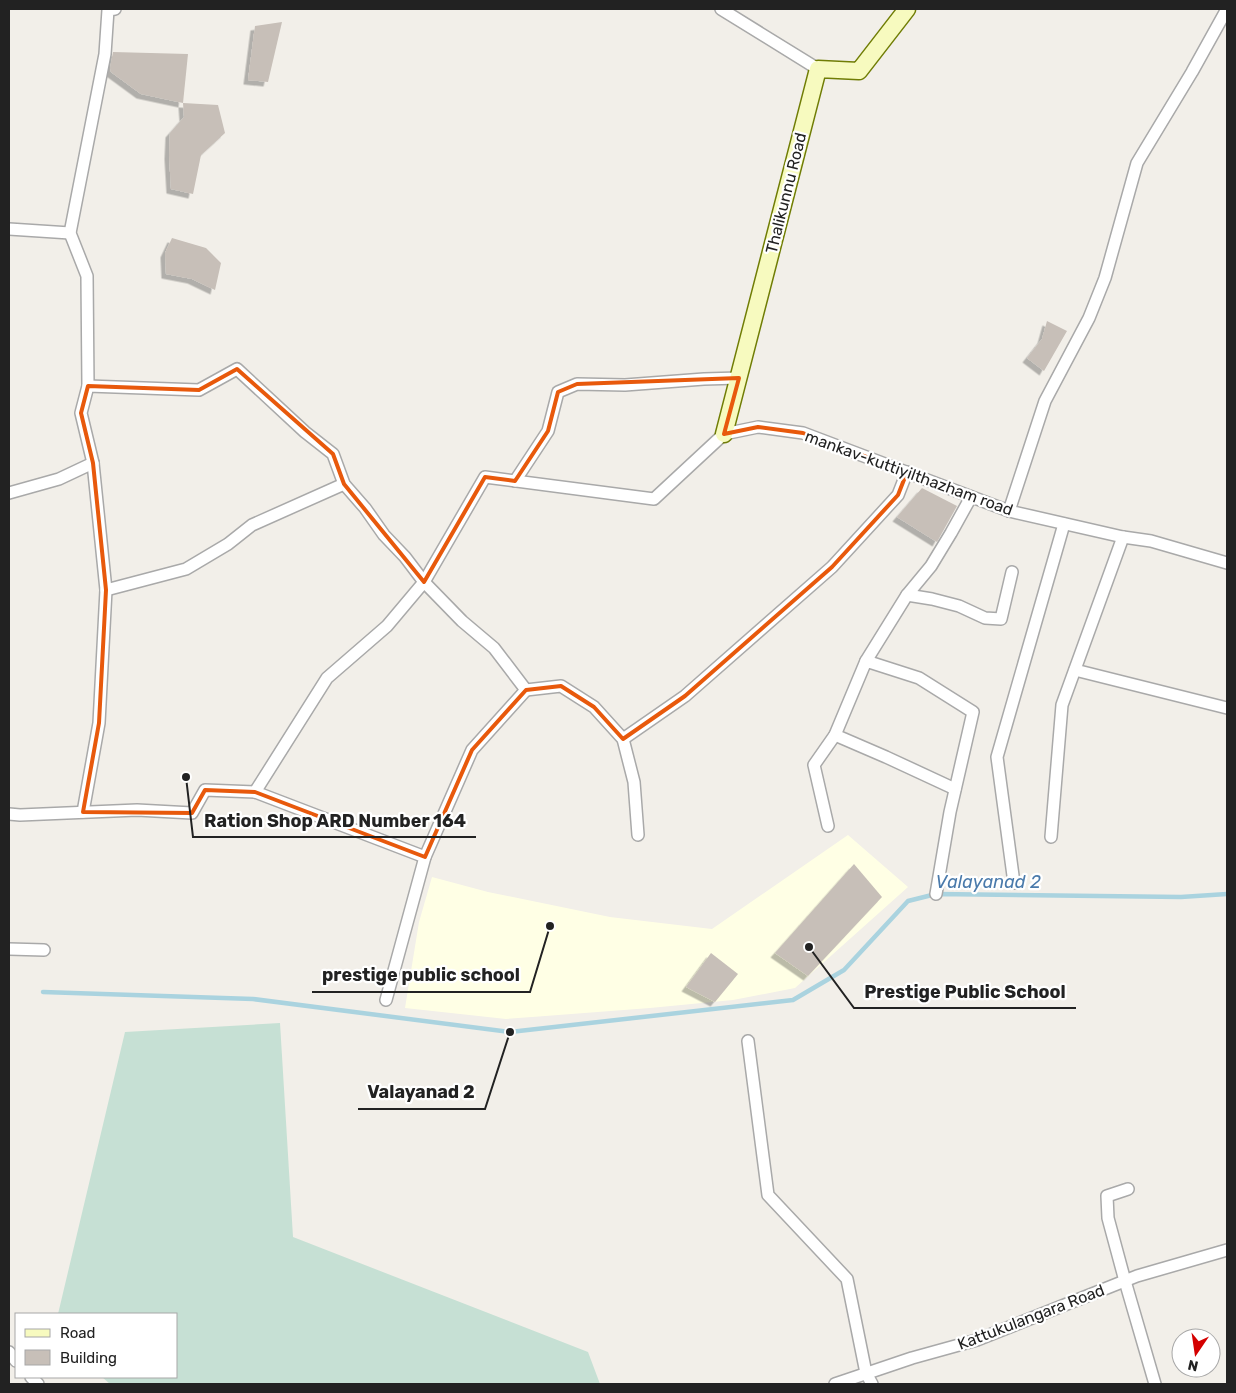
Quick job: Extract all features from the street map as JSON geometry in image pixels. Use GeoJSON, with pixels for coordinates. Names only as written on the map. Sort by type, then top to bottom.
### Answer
{"type":"FeatureCollection","features":[{"type":"Feature","properties":{"kind":"street"},"geometry":{"type":"LineString","coordinates":[[83,812],[99,723],[106,590],[93,463],[81,413],[88,386],[88,276],[70,233],[105,54],[110,9]]}},
{"type":"Feature","properties":{"kind":"street"},"geometry":{"type":"LineString","coordinates":[[721,9],[818,68],[859,72],[907,9]]}},
{"type":"Feature","properties":{"kind":"street"},"geometry":{"type":"LineString","coordinates":[[1009,511],[1045,401],[1089,318],[1106,278],[1137,163],[1192,72],[1227,9]]}},
{"type":"Feature","properties":{"kind":"street","name":"Thalikunnu Road"},"geometry":{"type":"LineString","coordinates":[[724,434],[818,68]]}},
{"type":"Feature","properties":{"kind":"street"},"geometry":{"type":"LineString","coordinates":[[9,229],[70,233]]}},
{"type":"Feature","properties":{"kind":"street"},"geometry":{"type":"LineString","coordinates":[[88,386],[199,390],[237,369],[305,432],[333,454],[344,484],[365,508],[384,535],[405,557],[424,582],[462,621],[494,648],[526,690]]}},
{"type":"Feature","properties":{"kind":"street"},"geometry":{"type":"LineString","coordinates":[[515,481],[548,431],[558,392],[577,384],[625,385],[739,378]]}},
{"type":"Feature","properties":{"kind":"street","name":"mankav-kuttiyilthazham road"},"geometry":{"type":"LineString","coordinates":[[724,434],[758,427],[803,433],[1009,511],[1123,537],[1152,540],[1227,564]]}},
{"type":"Feature","properties":{"kind":"street"},"geometry":{"type":"LineString","coordinates":[[254,792],[327,678],[387,626],[424,582],[485,477],[654,499],[724,434]]}},
{"type":"Feature","properties":{"kind":"street"},"geometry":{"type":"LineString","coordinates":[[9,493],[59,479],[93,463]]}},
{"type":"Feature","properties":{"kind":"street"},"geometry":{"type":"LineString","coordinates":[[623,740],[685,696],[832,567],[898,495],[907,472]]}},
{"type":"Feature","properties":{"kind":"street"},"geometry":{"type":"LineString","coordinates":[[106,590],[186,569],[228,544],[252,525],[344,484]]}},
{"type":"Feature","properties":{"kind":"street"},"geometry":{"type":"LineString","coordinates":[[828,826],[814,765],[835,735],[866,660],[907,595],[931,566],[971,497]]}},
{"type":"Feature","properties":{"kind":"street"},"geometry":{"type":"LineString","coordinates":[[1014,883],[997,756],[1064,524]]}},
{"type":"Feature","properties":{"kind":"street"},"geometry":{"type":"LineString","coordinates":[[1051,836],[1062,705],[1123,537]]}},
{"type":"Feature","properties":{"kind":"street"},"geometry":{"type":"LineString","coordinates":[[907,595],[959,606],[986,618],[1001,619],[1012,572]]}},
{"type":"Feature","properties":{"kind":"street"},"geometry":{"type":"LineString","coordinates":[[866,660],[919,678],[973,712],[950,812],[936,894]]}},
{"type":"Feature","properties":{"kind":"street"},"geometry":{"type":"LineString","coordinates":[[1075,670],[1227,708]]}},
{"type":"Feature","properties":{"kind":"street"},"geometry":{"type":"LineString","coordinates":[[386,1000],[425,857],[472,750],[526,690],[561,686],[594,707],[623,740],[634,782],[638,835]]}},
{"type":"Feature","properties":{"kind":"street"},"geometry":{"type":"LineString","coordinates":[[835,735],[956,789]]}},
{"type":"Feature","properties":{"kind":"street"},"geometry":{"type":"LineString","coordinates":[[9,814],[137,810],[192,813],[205,790],[254,792],[425,857]]}},
{"type":"Feature","properties":{"kind":"street"},"geometry":{"type":"LineString","coordinates":[[9,949],[44,950]]}},
{"type":"Feature","properties":{"kind":"street"},"geometry":{"type":"LineString","coordinates":[[748,1040],[768,1196],[847,1279],[866,1373],[872,1384]]}},
{"type":"Feature","properties":{"kind":"street"},"geometry":{"type":"LineString","coordinates":[[1128,1190],[1107,1196],[1108,1218],[1124,1281],[1156,1384]]}},
{"type":"Feature","properties":{"kind":"street","name":"Kattukulangara Road"},"geometry":{"type":"LineString","coordinates":[[835,1384],[912,1358],[977,1340],[1137,1276],[1227,1250]]}},
{"type":"Feature","properties":{"kind":"highlighted area"},"geometry":{"type":"Polygon","coordinates":[[[237,369],[333,454],[344,484],[424,582],[485,477],[515,481],[548,431],[558,392],[577,384],[739,378],[724,434],[758,427],[803,433],[907,472],[898,495],[832,567],[685,696],[623,739],[594,707],[561,686],[526,690],[472,750],[425,857],[255,792],[205,790],[192,813],[83,812],[99,723],[106,590],[93,463],[81,413],[88,386],[199,390],[237,369]]]}},
{"type":"Feature","properties":{"kind":"shaded area"},"geometry":{"type":"Polygon","coordinates":[[[848,835],[908,887],[795,988],[733,1000],[506,1019],[405,1008],[419,922],[432,877],[488,892],[610,917],[712,929],[848,835]]]}},
{"type":"Feature","properties":{"kind":"shaded area"},"geometry":{"type":"Polygon","coordinates":[[[280,1023],[293,1237],[588,1352],[600,1384],[110,1384],[103,1378],[178,1378],[178,1313],[58,1313],[125,1032],[280,1023]]]}},
{"type":"Feature","properties":{"kind":"building"},"geometry":{"type":"Polygon","coordinates":[[[282,22],[268,82],[248,80],[255,26],[282,22]]]}},
{"type":"Feature","properties":{"kind":"building"},"geometry":{"type":"Polygon","coordinates":[[[113,52],[188,54],[183,103],[141,94],[111,72],[113,52]]]}},
{"type":"Feature","properties":{"kind":"building"},"geometry":{"type":"Polygon","coordinates":[[[183,103],[218,105],[225,133],[201,155],[193,194],[171,189],[170,133],[184,117],[183,103]]]}},
{"type":"Feature","properties":{"kind":"building"},"geometry":{"type":"Polygon","coordinates":[[[172,238],[206,248],[221,263],[215,290],[192,279],[166,274],[165,253],[172,238]]]}},
{"type":"Feature","properties":{"kind":"building"},"geometry":{"type":"Polygon","coordinates":[[[1047,321],[1067,331],[1044,371],[1027,358],[1042,339],[1047,321]]]}},
{"type":"Feature","properties":{"kind":"building"},"geometry":{"type":"Polygon","coordinates":[[[922,488],[957,506],[937,542],[897,517],[922,488]]]}},
{"type":"Feature","properties":{"kind":"building"},"geometry":{"type":"Polygon","coordinates":[[[854,864],[882,897],[808,976],[775,953],[854,864]]]}},
{"type":"Feature","properties":{"kind":"building"},"geometry":{"type":"Polygon","coordinates":[[[711,953],[738,974],[715,1002],[686,987],[711,953]]]}},
{"type":"Feature","properties":{"kind":"waterway","name":"Valayanad 2"},"geometry":{"type":"LineString","coordinates":[[43,992],[253,999],[510,1032],[793,1000],[844,970],[908,901],[936,894],[1181,897],[1227,894]]}},
{"type":"Feature","properties":{"kind":"place","name":"Ration Shop ARD Number 164"},"geometry":{"type":"Point","coordinates":[186,777]}},
{"type":"Feature","properties":{"kind":"place","name":"prestige public school"},"geometry":{"type":"Point","coordinates":[550,926]}},
{"type":"Feature","properties":{"kind":"place","name":"Prestige Public School"},"geometry":{"type":"Point","coordinates":[809,947]}},
{"type":"Feature","properties":{"kind":"place","name":"Valayanad 2"},"geometry":{"type":"Point","coordinates":[510,1032]}}]}
